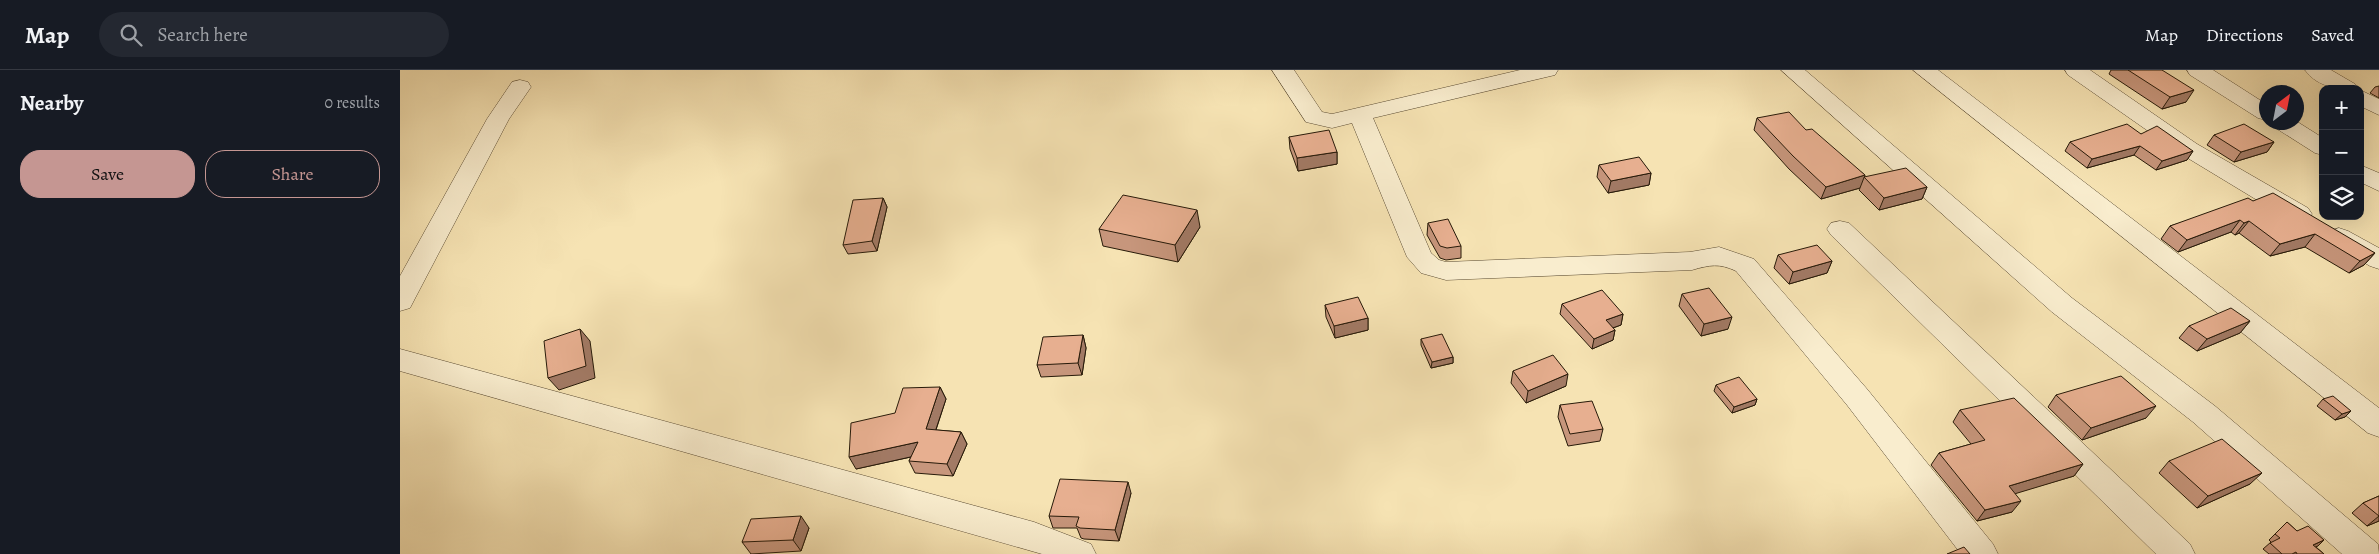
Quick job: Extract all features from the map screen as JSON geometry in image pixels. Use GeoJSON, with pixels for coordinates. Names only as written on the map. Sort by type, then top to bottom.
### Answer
{"type":"FeatureCollection","features":[{"type":"Feature","properties":{"kind":"street"},"geometry":{"type":"LineString","coordinates":[[1283,70],[1314,117],[1332,121],[1547,70]]}},
{"type":"Feature","properties":{"kind":"street"},"geometry":{"type":"LineString","coordinates":[[1792,70],[2062,305],[2204,414],[2366,554]]}},
{"type":"Feature","properties":{"kind":"street"},"geometry":{"type":"LineString","coordinates":[[1924,70],[2379,425]]}},
{"type":"Feature","properties":{"kind":"street"},"geometry":{"type":"LineString","coordinates":[[2076,70],[2189,149],[2379,260]]}},
{"type":"Feature","properties":{"kind":"street"},"geometry":{"type":"LineString","coordinates":[[2198,70],[2259,109]]}},
{"type":"Feature","properties":{"kind":"street"},"geometry":{"type":"LineString","coordinates":[[2316,70],[2340,85]]}},
{"type":"Feature","properties":{"kind":"street"},"geometry":{"type":"LineString","coordinates":[[400,301],[498,119],[520,87]]}},
{"type":"Feature","properties":{"kind":"street"},"geometry":{"type":"LineString","coordinates":[[2364,99],[2379,108]]}},
{"type":"Feature","properties":{"kind":"street"},"geometry":{"type":"LineString","coordinates":[[1360,114],[1420,258],[1430,267],[1446,270],[1692,261],[1710,254],[1729,257],[1745,265],[1857,397],[1981,554]]}},
{"type":"Feature","properties":{"kind":"street"},"geometry":{"type":"LineString","coordinates":[[2295,130],[2319,145]]}},
{"type":"Feature","properties":{"kind":"street"},"geometry":{"type":"LineString","coordinates":[[2364,174],[2379,183]]}},
{"type":"Feature","properties":{"kind":"street"},"geometry":{"type":"LineString","coordinates":[[1840,229],[2178,554]]}},
{"type":"Feature","properties":{"kind":"street"},"geometry":{"type":"LineString","coordinates":[[400,360],[1024,533],[1079,554]]}},
{"type":"Feature","properties":{"kind":"building"},"geometry":{"type":"Polygon","coordinates":[[[2128,70],[2162,70],[2194,90],[2170,97],[2128,70]]]}},
{"type":"Feature","properties":{"kind":"building"},"geometry":{"type":"Polygon","coordinates":[[[1789,112],[1806,130],[1812,129],[1865,175],[1826,187],[1757,118],[1789,112]]]}},
{"type":"Feature","properties":{"kind":"building"},"geometry":{"type":"Polygon","coordinates":[[[2127,124],[2141,134],[2157,126],[2193,151],[2162,161],[2140,146],[2092,159],[2070,142],[2127,124]]]}},
{"type":"Feature","properties":{"kind":"building"},"geometry":{"type":"Polygon","coordinates":[[[2244,124],[2274,142],[2241,152],[2214,135],[2244,124]]]}},
{"type":"Feature","properties":{"kind":"building"},"geometry":{"type":"Polygon","coordinates":[[[1329,130],[1337,152],[1297,158],[1289,137],[1329,130]]]}},
{"type":"Feature","properties":{"kind":"building"},"geometry":{"type":"Polygon","coordinates":[[[1639,157],[1651,173],[1611,181],[1599,165],[1639,157]]]}},
{"type":"Feature","properties":{"kind":"building"},"geometry":{"type":"Polygon","coordinates":[[[1906,168],[1927,187],[1884,198],[1864,177],[1906,168]]]}},
{"type":"Feature","properties":{"kind":"building"},"geometry":{"type":"Polygon","coordinates":[[[2273,193],[2375,253],[2360,261],[2315,234],[2280,244],[2249,221],[2244,223],[2240,220],[2187,240],[2170,226],[2248,198],[2253,201],[2273,193]]]}},
{"type":"Feature","properties":{"kind":"building"},"geometry":{"type":"Polygon","coordinates":[[[1123,195],[1197,210],[1175,245],[1099,229],[1123,195]]]}},
{"type":"Feature","properties":{"kind":"building"},"geometry":{"type":"Polygon","coordinates":[[[883,198],[872,241],[843,245],[853,200],[883,198]]]}},
{"type":"Feature","properties":{"kind":"building"},"geometry":{"type":"Polygon","coordinates":[[[1448,219],[1461,246],[1447,248],[1440,246],[1428,223],[1448,219]]]}},
{"type":"Feature","properties":{"kind":"building"},"geometry":{"type":"Polygon","coordinates":[[[1817,245],[1832,261],[1793,272],[1778,255],[1817,245]]]}},
{"type":"Feature","properties":{"kind":"building"},"geometry":{"type":"Polygon","coordinates":[[[1709,288],[1732,317],[1704,324],[1682,294],[1709,288]]]}},
{"type":"Feature","properties":{"kind":"building"},"geometry":{"type":"Polygon","coordinates":[[[1602,290],[1623,314],[1606,320],[1615,330],[1594,339],[1562,304],[1602,290]]]}},
{"type":"Feature","properties":{"kind":"building"},"geometry":{"type":"Polygon","coordinates":[[[1358,297],[1368,318],[1334,326],[1325,305],[1358,297]]]}},
{"type":"Feature","properties":{"kind":"building"},"geometry":{"type":"Polygon","coordinates":[[[2231,308],[2250,321],[2207,339],[2189,326],[2231,308]]]}},
{"type":"Feature","properties":{"kind":"building"},"geometry":{"type":"Polygon","coordinates":[[[580,329],[586,366],[548,378],[544,341],[580,329]]]}},
{"type":"Feature","properties":{"kind":"building"},"geometry":{"type":"Polygon","coordinates":[[[1442,334],[1453,357],[1432,362],[1421,339],[1442,334]]]}},
{"type":"Feature","properties":{"kind":"building"},"geometry":{"type":"Polygon","coordinates":[[[1083,335],[1078,363],[1037,365],[1043,337],[1083,335]]]}},
{"type":"Feature","properties":{"kind":"building"},"geometry":{"type":"Polygon","coordinates":[[[1553,355],[1568,374],[1528,391],[1513,371],[1553,355]]]}},
{"type":"Feature","properties":{"kind":"building"},"geometry":{"type":"Polygon","coordinates":[[[2121,376],[2156,406],[2091,428],[2056,395],[2121,376]]]}},
{"type":"Feature","properties":{"kind":"building"},"geometry":{"type":"Polygon","coordinates":[[[1739,377],[1757,399],[1734,407],[1716,385],[1739,377]]]}},
{"type":"Feature","properties":{"kind":"building"},"geometry":{"type":"Polygon","coordinates":[[[940,387],[926,429],[961,432],[947,464],[909,461],[918,442],[849,457],[851,423],[895,413],[903,388],[940,387]]]}},
{"type":"Feature","properties":{"kind":"building"},"geometry":{"type":"Polygon","coordinates":[[[2333,396],[2351,411],[2342,414],[2323,399],[2333,396]]]}},
{"type":"Feature","properties":{"kind":"building"},"geometry":{"type":"Polygon","coordinates":[[[2014,398],[2083,464],[2009,486],[2021,501],[1985,510],[1939,453],[1985,440],[1960,410],[2014,398]]]}},
{"type":"Feature","properties":{"kind":"building"},"geometry":{"type":"Polygon","coordinates":[[[1592,401],[1603,429],[1570,434],[1560,405],[1592,401]]]}},
{"type":"Feature","properties":{"kind":"building"},"geometry":{"type":"Polygon","coordinates":[[[2222,439],[2262,473],[2208,496],[2169,461],[2222,439]]]}},
{"type":"Feature","properties":{"kind":"building"},"geometry":{"type":"Polygon","coordinates":[[[1060,479],[1128,482],[1115,530],[1080,528],[1076,526],[1079,517],[1049,516],[1060,479]]]}},
{"type":"Feature","properties":{"kind":"building"},"geometry":{"type":"Polygon","coordinates":[[[2379,496],[2379,516],[2363,503],[2379,496]]]}},
{"type":"Feature","properties":{"kind":"building"},"geometry":{"type":"Polygon","coordinates":[[[801,516],[793,540],[742,542],[751,519],[801,516]]]}},
{"type":"Feature","properties":{"kind":"building"},"geometry":{"type":"Polygon","coordinates":[[[2287,522],[2297,531],[2308,526],[2324,540],[2313,545],[2324,554],[2297,554],[2296,552],[2282,554],[2270,543],[2280,538],[2275,534],[2287,522]]]}},
{"type":"Feature","properties":{"kind":"building"},"geometry":{"type":"Polygon","coordinates":[[[1964,547],[1970,554],[1947,554],[1964,547]]]}}]}
